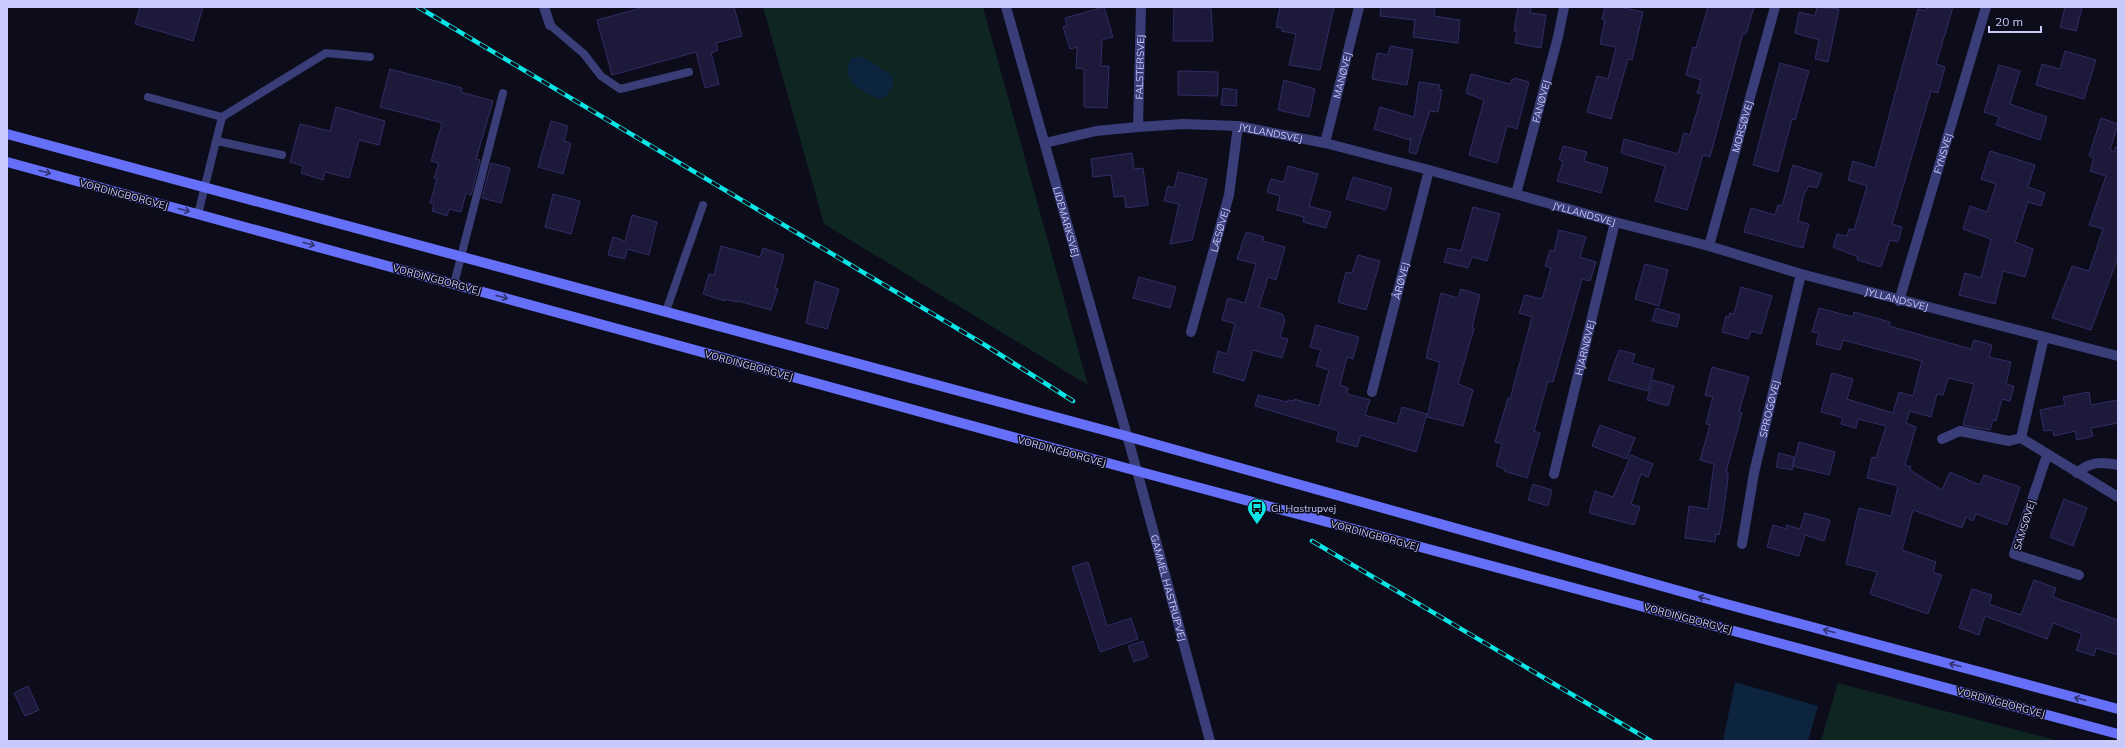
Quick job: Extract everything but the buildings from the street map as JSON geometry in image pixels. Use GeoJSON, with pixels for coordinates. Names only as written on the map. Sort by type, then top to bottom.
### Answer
{"type":"FeatureCollection","features":[{"type":"Feature","properties":{"kind":"main road"},"geometry":{"type":"LineString","coordinates":[[7,134],[205,186],[1126,436],[1726,604],[2118,709]]}},
{"type":"Feature","properties":{"kind":"main road","name":"VORDINGBORGVEJ"},"geometry":{"type":"LineString","coordinates":[[7,162],[1137,471],[2118,734]]}},
{"type":"Feature","properties":{"kind":"street"},"geometry":{"type":"LineString","coordinates":[[544,7],[550,25]]}},
{"type":"Feature","properties":{"kind":"street","name":"LIDEMARKSVEJ"},"geometry":{"type":"LineString","coordinates":[[1006,7],[1126,436]]}},
{"type":"Feature","properties":{"kind":"street","name":"FALSTERSVEJ"},"geometry":{"type":"LineString","coordinates":[[1138,127],[1141,7]]}},
{"type":"Feature","properties":{"kind":"street","name":"MANØVEJ"},"geometry":{"type":"LineString","coordinates":[[1326,143],[1358,7]]}},
{"type":"Feature","properties":{"kind":"street","name":"FANØVEJ"},"geometry":{"type":"LineString","coordinates":[[1516,194],[1558,37],[1564,7]]}},
{"type":"Feature","properties":{"kind":"street","name":"MORSØVEJ"},"geometry":{"type":"LineString","coordinates":[[1709,246],[1775,7]]}},
{"type":"Feature","properties":{"kind":"street","name":"FYNSVEJ"},"geometry":{"type":"LineString","coordinates":[[1900,300],[1986,7]]}},
{"type":"Feature","properties":{"kind":"street","name":"JYLLANDSVEJ"},"geometry":{"type":"LineString","coordinates":[[1045,143],[1096,131],[1183,124],[1238,126],[1326,143],[1615,222],[1709,246],[1801,274],[2044,337],[2118,354]]}},
{"type":"Feature","properties":{"kind":"street","name":"LÆSØVEJ"},"geometry":{"type":"LineString","coordinates":[[1190,332],[1229,195],[1238,126]]}},
{"type":"Feature","properties":{"kind":"street","name":"ÅRØVEJ"},"geometry":{"type":"LineString","coordinates":[[1372,392],[1429,170]]}},
{"type":"Feature","properties":{"kind":"street","name":"HJARNØVEJ"},"geometry":{"type":"LineString","coordinates":[[1554,474],[1615,222]]}},
{"type":"Feature","properties":{"kind":"street","name":"SPROGØVEJ"},"geometry":{"type":"LineString","coordinates":[[1742,544],[1754,473],[1801,274]]}},
{"type":"Feature","properties":{"kind":"street"},"geometry":{"type":"LineString","coordinates":[[2021,438],[2044,337]]}},
{"type":"Feature","properties":{"kind":"street"},"geometry":{"type":"LineString","coordinates":[[1942,439],[1960,431],[2009,441],[2021,438],[2118,497]]}},
{"type":"Feature","properties":{"kind":"street","name":"GAMMEL HASTRUPVEJ"},"geometry":{"type":"LineString","coordinates":[[1126,436],[1137,471],[1210,741]]}},
{"type":"Feature","properties":{"kind":"street","name":"SAMSØVEJ"},"geometry":{"type":"LineString","coordinates":[[2047,455],[2014,554],[2079,575]]}},
{"type":"Feature","properties":{"kind":"street"},"geometry":{"type":"LineString","coordinates":[[2077,473],[2085,466],[2100,462],[2118,464]]}},
{"type":"Feature","properties":{"kind":"lane"},"geometry":{"type":"LineString","coordinates":[[550,25],[584,54],[601,76],[620,89],[689,72]]}},
{"type":"Feature","properties":{"kind":"lane"},"geometry":{"type":"LineString","coordinates":[[198,214],[222,117],[326,53],[370,57]]}},
{"type":"Feature","properties":{"kind":"lane"},"geometry":{"type":"LineString","coordinates":[[454,284],[503,93]]}},
{"type":"Feature","properties":{"kind":"lane"},"geometry":{"type":"LineString","coordinates":[[148,97],[222,117]]}},
{"type":"Feature","properties":{"kind":"lane"},"geometry":{"type":"LineString","coordinates":[[217,141],[282,155]]}},
{"type":"Feature","properties":{"kind":"lane"},"geometry":{"type":"LineString","coordinates":[[666,311],[703,205]]}},
{"type":"Feature","properties":{"kind":"green space"},"geometry":{"type":"Polygon","coordinates":[[[763,7],[983,7],[1088,385],[824,224],[763,7]]]}},
{"type":"Feature","properties":{"kind":"green space"},"geometry":{"type":"Polygon","coordinates":[[[1838,683],[2059,741],[1821,741],[1838,683]]]}},
{"type":"Feature","properties":{"kind":"water"},"geometry":{"type":"Polygon","coordinates":[[[861,56],[893,76],[893,87],[885,97],[878,99],[859,88],[850,79],[848,67],[851,59],[861,56]]]}},
{"type":"Feature","properties":{"kind":"water"},"geometry":{"type":"Polygon","coordinates":[[[1735,682],[1818,706],[1808,741],[1723,741],[1735,682]]]}},
{"type":"Feature","properties":{"kind":"railway"},"geometry":{"type":"LineString","coordinates":[[418,7],[985,345],[1073,401]]}},
{"type":"Feature","properties":{"kind":"railway"},"geometry":{"type":"LineString","coordinates":[[1312,541],[1651,741]]}},
{"type":"Feature","properties":{"kind":"place","name":"Gl. Hastrupvej"},"geometry":{"type":"Point","coordinates":[1257,525]}}]}
